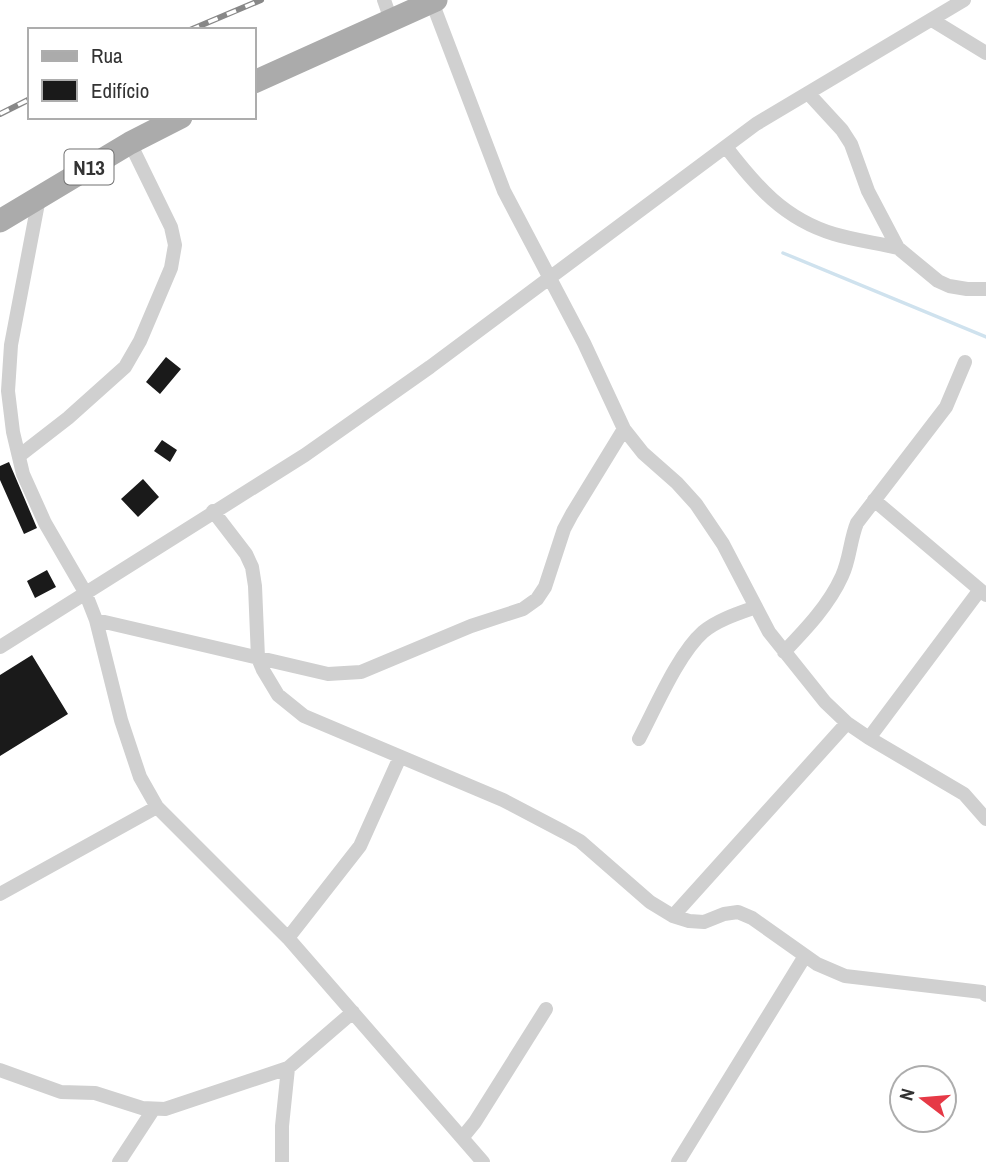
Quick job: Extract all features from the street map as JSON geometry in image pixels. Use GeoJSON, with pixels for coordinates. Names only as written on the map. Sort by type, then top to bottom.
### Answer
{"type":"FeatureCollection","features":[{"type":"Feature","properties":{"kind":"main road"},"geometry":{"type":"LineString","coordinates":[[256,81],[388,10],[434,1]]}},
{"type":"Feature","properties":{"kind":"main road","name":"N13"},"geometry":{"type":"LineString","coordinates":[[0,221],[130,143],[177,119]]}},
{"type":"Feature","properties":{"kind":"street"},"geometry":{"type":"LineString","coordinates":[[0,647],[305,455],[756,124],[964,0]]}},
{"type":"Feature","properties":{"kind":"street"},"geometry":{"type":"LineString","coordinates":[[434,1],[478,128],[504,191],[551,277],[624,429],[643,453],[677,482],[696,504],[723,544],[769,632],[825,702],[846,723],[964,794],[986,819]]}},
{"type":"Feature","properties":{"kind":"street"},"geometry":{"type":"LineString","coordinates":[[932,20],[986,53]]}},
{"type":"Feature","properties":{"kind":"street"},"geometry":{"type":"LineString","coordinates":[[808,93],[842,130],[851,144],[868,191],[898,248],[938,281],[949,286],[986,289]]}},
{"type":"Feature","properties":{"kind":"street"},"geometry":{"type":"LineString","coordinates":[[19,456],[68,418],[125,367],[140,341],[171,268],[175,246],[171,228],[130,143]]}},
{"type":"Feature","properties":{"kind":"street"},"geometry":{"type":"LineString","coordinates":[[726,147],[754,184],[771,201],[806,222],[834,234],[898,248]]}},
{"type":"Feature","properties":{"kind":"street"},"geometry":{"type":"LineString","coordinates":[[39,198],[11,345],[8,391],[23,474],[45,523],[85,592],[96,620],[133,760],[157,807],[288,938],[483,1162]]}},
{"type":"Feature","properties":{"kind":"street"},"geometry":{"type":"LineString","coordinates":[[784,652],[812,623],[841,578],[858,523],[946,407],[965,362]]}},
{"type":"Feature","properties":{"kind":"street"},"geometry":{"type":"LineString","coordinates":[[96,620],[328,674],[361,672],[471,626],[523,609],[537,599],[545,587],[564,529],[624,429]]}},
{"type":"Feature","properties":{"kind":"street"},"geometry":{"type":"LineString","coordinates":[[869,738],[983,593],[874,500]]}},
{"type":"Feature","properties":{"kind":"street"},"geometry":{"type":"LineString","coordinates":[[213,511],[246,554],[252,567],[258,658],[278,695],[304,716],[503,800],[580,841],[650,902],[673,916],[704,922],[738,912],[752,918],[817,964],[845,976],[982,992],[986,995]]}},
{"type":"Feature","properties":{"kind":"street"},"geometry":{"type":"LineString","coordinates":[[639,739],[668,683],[703,632],[756,607]]}},
{"type":"Feature","properties":{"kind":"street"},"geometry":{"type":"LineString","coordinates":[[673,916],[846,723]]}},
{"type":"Feature","properties":{"kind":"street"},"geometry":{"type":"LineString","coordinates":[[288,938],[360,846],[400,757]]}},
{"type":"Feature","properties":{"kind":"street"},"geometry":{"type":"LineString","coordinates":[[0,894],[37,876],[157,807]]}},
{"type":"Feature","properties":{"kind":"street"},"geometry":{"type":"LineString","coordinates":[[678,1162],[805,956]]}},
{"type":"Feature","properties":{"kind":"street"},"geometry":{"type":"LineString","coordinates":[[462,1138],[475,1122],[546,1009]]}},
{"type":"Feature","properties":{"kind":"street"},"geometry":{"type":"LineString","coordinates":[[0,1070],[61,1092],[95,1093],[153,1110],[165,1109],[288,1068],[353,1012]]}},
{"type":"Feature","properties":{"kind":"street"},"geometry":{"type":"LineString","coordinates":[[282,1162],[282,1126],[288,1068]]}},
{"type":"Feature","properties":{"kind":"street"},"geometry":{"type":"LineString","coordinates":[[118,1162],[153,1110]]}},
{"type":"Feature","properties":{"kind":"building"},"geometry":{"type":"Polygon","coordinates":[[[166,357],[181,369],[160,394],[146,382],[166,357]]]}},
{"type":"Feature","properties":{"kind":"building"},"geometry":{"type":"Polygon","coordinates":[[[162,440],[177,450],[170,462],[154,451],[162,440]]]}},
{"type":"Feature","properties":{"kind":"building"},"geometry":{"type":"Polygon","coordinates":[[[9,462],[37,528],[24,534],[0,480],[0,466],[9,462]]]}},
{"type":"Feature","properties":{"kind":"building"},"geometry":{"type":"Polygon","coordinates":[[[143,479],[159,497],[138,517],[121,499],[143,479]]]}},
{"type":"Feature","properties":{"kind":"building"},"geometry":{"type":"Polygon","coordinates":[[[47,570],[56,587],[35,598],[27,581],[47,570]]]}},
{"type":"Feature","properties":{"kind":"building"},"geometry":{"type":"Polygon","coordinates":[[[32,655],[68,714],[0,756],[0,675],[32,655]]]}},
{"type":"Feature","properties":{"kind":"waterway"},"geometry":{"type":"LineString","coordinates":[[783,253],[986,337]]}},
{"type":"Feature","properties":{"kind":"railway"},"geometry":{"type":"LineString","coordinates":[[195,28],[261,0]]}},
{"type":"Feature","properties":{"kind":"railway"},"geometry":{"type":"LineString","coordinates":[[0,114],[28,100]]}}]}
